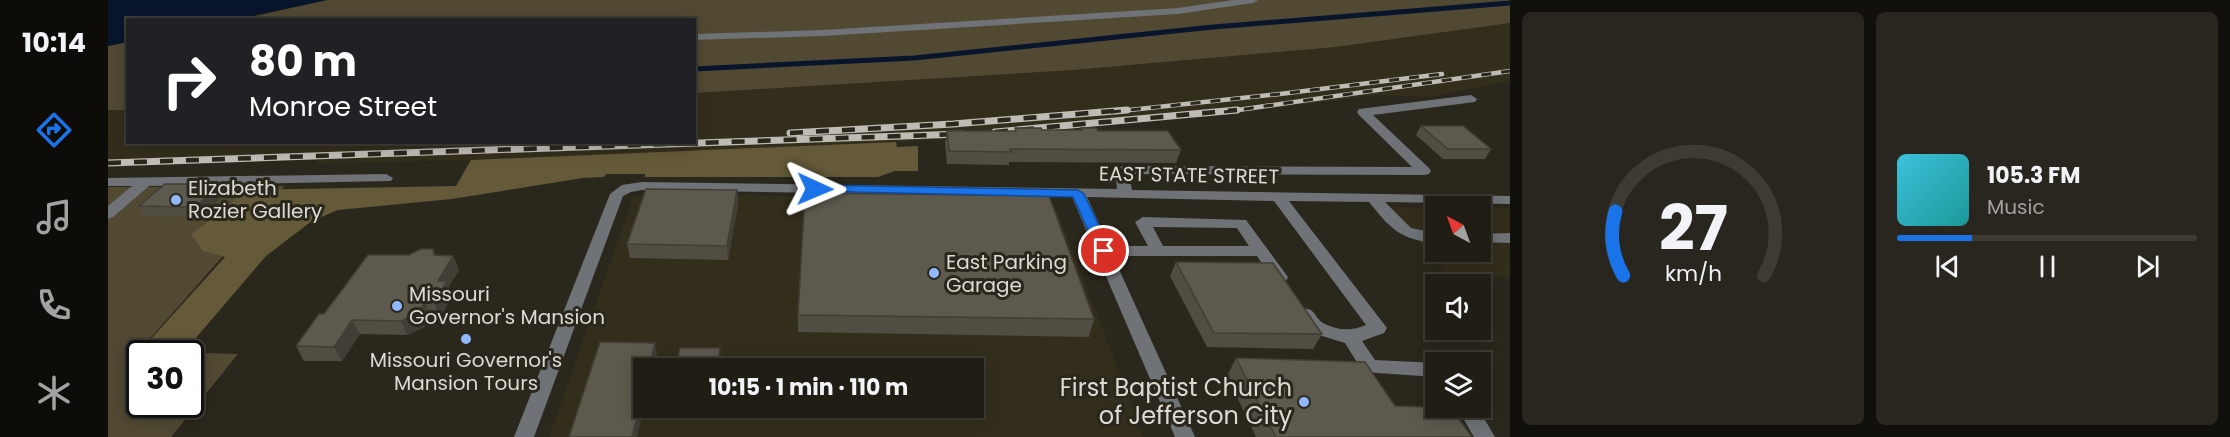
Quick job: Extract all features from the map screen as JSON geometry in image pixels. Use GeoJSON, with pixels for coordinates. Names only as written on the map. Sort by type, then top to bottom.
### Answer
{"type":"FeatureCollection","features":[{"type":"Feature","properties":{"kind":"street"},"geometry":{"type":"LineString","coordinates":[[696,37],[823,33],[1178,11],[1253,0]]}},
{"type":"Feature","properties":{"kind":"street"},"geometry":{"type":"LineString","coordinates":[[1125,194],[1122,170],[1424,171],[1364,112],[1471,99]]}},
{"type":"Feature","properties":{"kind":"street"},"geometry":{"type":"LineString","coordinates":[[108,182],[386,178]]}},
{"type":"Feature","properties":{"kind":"street"},"geometry":{"type":"LineString","coordinates":[[108,214],[146,181]]}},
{"type":"Feature","properties":{"kind":"street","name":"EAST STATE STREET"},"geometry":{"type":"LineString","coordinates":[[524,437],[617,194],[627,188],[642,186],[1223,195],[1373,198],[1425,202]]}},
{"type":"Feature","properties":{"kind":"street"},"geometry":{"type":"LineString","coordinates":[[1078,194],[1185,437]]}},
{"type":"Feature","properties":{"kind":"street"},"geometry":{"type":"LineString","coordinates":[[1223,195],[1315,327],[1351,338],[1378,328],[1278,196]]}},
{"type":"Feature","properties":{"kind":"street"},"geometry":{"type":"LineString","coordinates":[[1373,198],[1402,231],[1425,237]]}},
{"type":"Feature","properties":{"kind":"street","name":"EAST STATE STREET"},"geometry":{"type":"LineString","coordinates":[[1491,202],[1510,201]]}},
{"type":"Feature","properties":{"kind":"street"},"geometry":{"type":"LineString","coordinates":[[1158,251],[1143,222],[1241,223]]}},
{"type":"Feature","properties":{"kind":"street"},"geometry":{"type":"LineString","coordinates":[[1491,238],[1510,238]]}},
{"type":"Feature","properties":{"kind":"street"},"geometry":{"type":"LineString","coordinates":[[1104,251],[1260,251]]}},
{"type":"Feature","properties":{"kind":"street"},"geometry":{"type":"LineString","coordinates":[[1351,338],[1370,366],[1425,369]]}},
{"type":"Feature","properties":{"kind":"street"},"geometry":{"type":"LineString","coordinates":[[1473,418],[1485,437]]}},
{"type":"Feature","properties":{"kind":"shaded area"},"geometry":{"type":"Polygon","coordinates":[[[327,0],[1510,0],[1510,23],[1336,47],[1074,70],[696,93],[696,18],[246,18],[327,0]]]}},
{"type":"Feature","properties":{"kind":"shaded area"},"geometry":{"type":"Polygon","coordinates":[[[1510,23],[1510,81],[1430,97],[1377,95],[1209,117],[896,142],[471,160],[316,164],[318,160],[239,161],[108,165],[108,110],[126,110],[126,144],[696,144],[696,93],[1074,70],[1336,47],[1510,23]]]}},
{"type":"Feature","properties":{"kind":"shaded area"},"geometry":{"type":"Polygon","coordinates":[[[126,42],[126,110],[108,110],[108,46],[126,42]]]}},
{"type":"Feature","properties":{"kind":"shaded area"},"geometry":{"type":"Polygon","coordinates":[[[896,142],[897,147],[918,146],[918,171],[895,171],[878,177],[645,177],[645,174],[606,174],[604,177],[583,178],[452,199],[338,210],[312,221],[266,256],[194,340],[150,340],[225,257],[203,251],[191,234],[226,209],[243,190],[456,186],[471,160],[896,142]]]}},
{"type":"Feature","properties":{"kind":"shaded area"},"geometry":{"type":"Polygon","coordinates":[[[285,186],[149,340],[126,340],[126,418],[186,418],[171,437],[108,437],[108,187],[285,186]]]}},
{"type":"Feature","properties":{"kind":"shaded area"},"geometry":{"type":"Polygon","coordinates":[[[646,193],[1048,201],[1057,210],[1144,437],[549,437],[633,197],[646,193]]]}},
{"type":"Feature","properties":{"kind":"shaded area"},"geometry":{"type":"Polygon","coordinates":[[[1387,207],[1425,208],[1425,249],[1387,207]]]}},
{"type":"Feature","properties":{"kind":"shaded area"},"geometry":{"type":"Polygon","coordinates":[[[1491,208],[1510,209],[1510,277],[1491,276],[1491,274],[1447,274],[1436,262],[1491,262],[1491,208]]]}},
{"type":"Feature","properties":{"kind":"shaded area"},"geometry":{"type":"Polygon","coordinates":[[[204,353],[238,354],[204,396],[204,353]]]}},
{"type":"Feature","properties":{"kind":"water"},"geometry":{"type":"Polygon","coordinates":[[[108,0],[327,0],[242,18],[126,18],[126,42],[108,46],[108,0]]]}},
{"type":"Feature","properties":{"kind":"building"},"geometry":{"type":"Polygon","coordinates":[[[1421,126],[1463,126],[1491,149],[1448,149],[1421,126]]]}},
{"type":"Feature","properties":{"kind":"building"},"geometry":{"type":"Polygon","coordinates":[[[1015,128],[1168,131],[1181,150],[949,151],[947,131],[1016,131],[1015,128]]]}},
{"type":"Feature","properties":{"kind":"building"},"geometry":{"type":"Polygon","coordinates":[[[165,184],[220,184],[195,207],[139,206],[165,184]]]}},
{"type":"Feature","properties":{"kind":"building"},"geometry":{"type":"Polygon","coordinates":[[[646,189],[737,190],[727,246],[627,244],[646,189]]]}},
{"type":"Feature","properties":{"kind":"building","name":"East Parking Garage"},"geometry":{"type":"Polygon","coordinates":[[[805,193],[1049,196],[1094,319],[798,315],[805,193]]]}},
{"type":"Feature","properties":{"kind":"building","name":"Missouri Governor's Mansion"},"geometry":{"type":"Polygon","coordinates":[[[421,249],[433,249],[434,255],[453,256],[438,281],[447,281],[434,302],[425,302],[418,313],[401,321],[352,320],[334,347],[296,346],[319,314],[324,314],[368,255],[409,255],[421,249]]]}},
{"type":"Feature","properties":{"kind":"building"},"geometry":{"type":"Polygon","coordinates":[[[1176,262],[1273,263],[1322,334],[1214,333],[1176,262]]]}},
{"type":"Feature","properties":{"kind":"building"},"geometry":{"type":"Polygon","coordinates":[[[600,342],[655,343],[652,358],[633,358],[633,418],[637,418],[632,437],[569,437],[600,342]]]}},
{"type":"Feature","properties":{"kind":"building"},"geometry":{"type":"Polygon","coordinates":[[[680,348],[720,348],[719,358],[678,358],[680,348]]]}},
{"type":"Feature","properties":{"kind":"building","name":"First Baptist Church of Jefferson City"},"geometry":{"type":"Polygon","coordinates":[[[1236,358],[1365,362],[1395,406],[1425,407],[1425,418],[1458,418],[1472,437],[1276,437],[1236,358]]]}},
{"type":"Feature","properties":{"kind":"waterway"},"geometry":{"type":"LineString","coordinates":[[696,69],[914,58],[1213,27],[1510,3]]}},
{"type":"Feature","properties":{"kind":"railway"},"geometry":{"type":"LineString","coordinates":[[1224,112],[1510,71]]}},
{"type":"Feature","properties":{"kind":"railway"},"geometry":{"type":"LineString","coordinates":[[1111,112],[1442,74]]}},
{"type":"Feature","properties":{"kind":"railway"},"geometry":{"type":"LineString","coordinates":[[790,133],[953,124],[1127,110]]}},
{"type":"Feature","properties":{"kind":"railway"},"geometry":{"type":"LineString","coordinates":[[995,132],[1237,110]]}},
{"type":"Feature","properties":{"kind":"railway"},"geometry":{"type":"LineString","coordinates":[[696,143],[962,134]]}},
{"type":"Feature","properties":{"kind":"railway"},"geometry":{"type":"LineString","coordinates":[[108,163],[668,144]]}},
{"type":"Feature","properties":{"kind":"place","name":"Elizabeth Rozier Gallery"},"geometry":{"type":"Point","coordinates":[176,200]}},
{"type":"Feature","properties":{"kind":"place","name":"East Parking Garage"},"geometry":{"type":"Point","coordinates":[934,273]}},
{"type":"Feature","properties":{"kind":"place","name":"Missouri Governor's Mansion"},"geometry":{"type":"Point","coordinates":[397,306]}},
{"type":"Feature","properties":{"kind":"place","name":"Missouri Governor's Mansion Tours"},"geometry":{"type":"Point","coordinates":[466,339]}},
{"type":"Feature","properties":{"kind":"place","name":"First Baptist Church of Jefferson City"},"geometry":{"type":"Point","coordinates":[1304,402]}},
{"type":"Feature","properties":{"kind":"route"},"geometry":{"type":"LineString","coordinates":[[815,189],[1078,194],[1104,251]]}}]}
